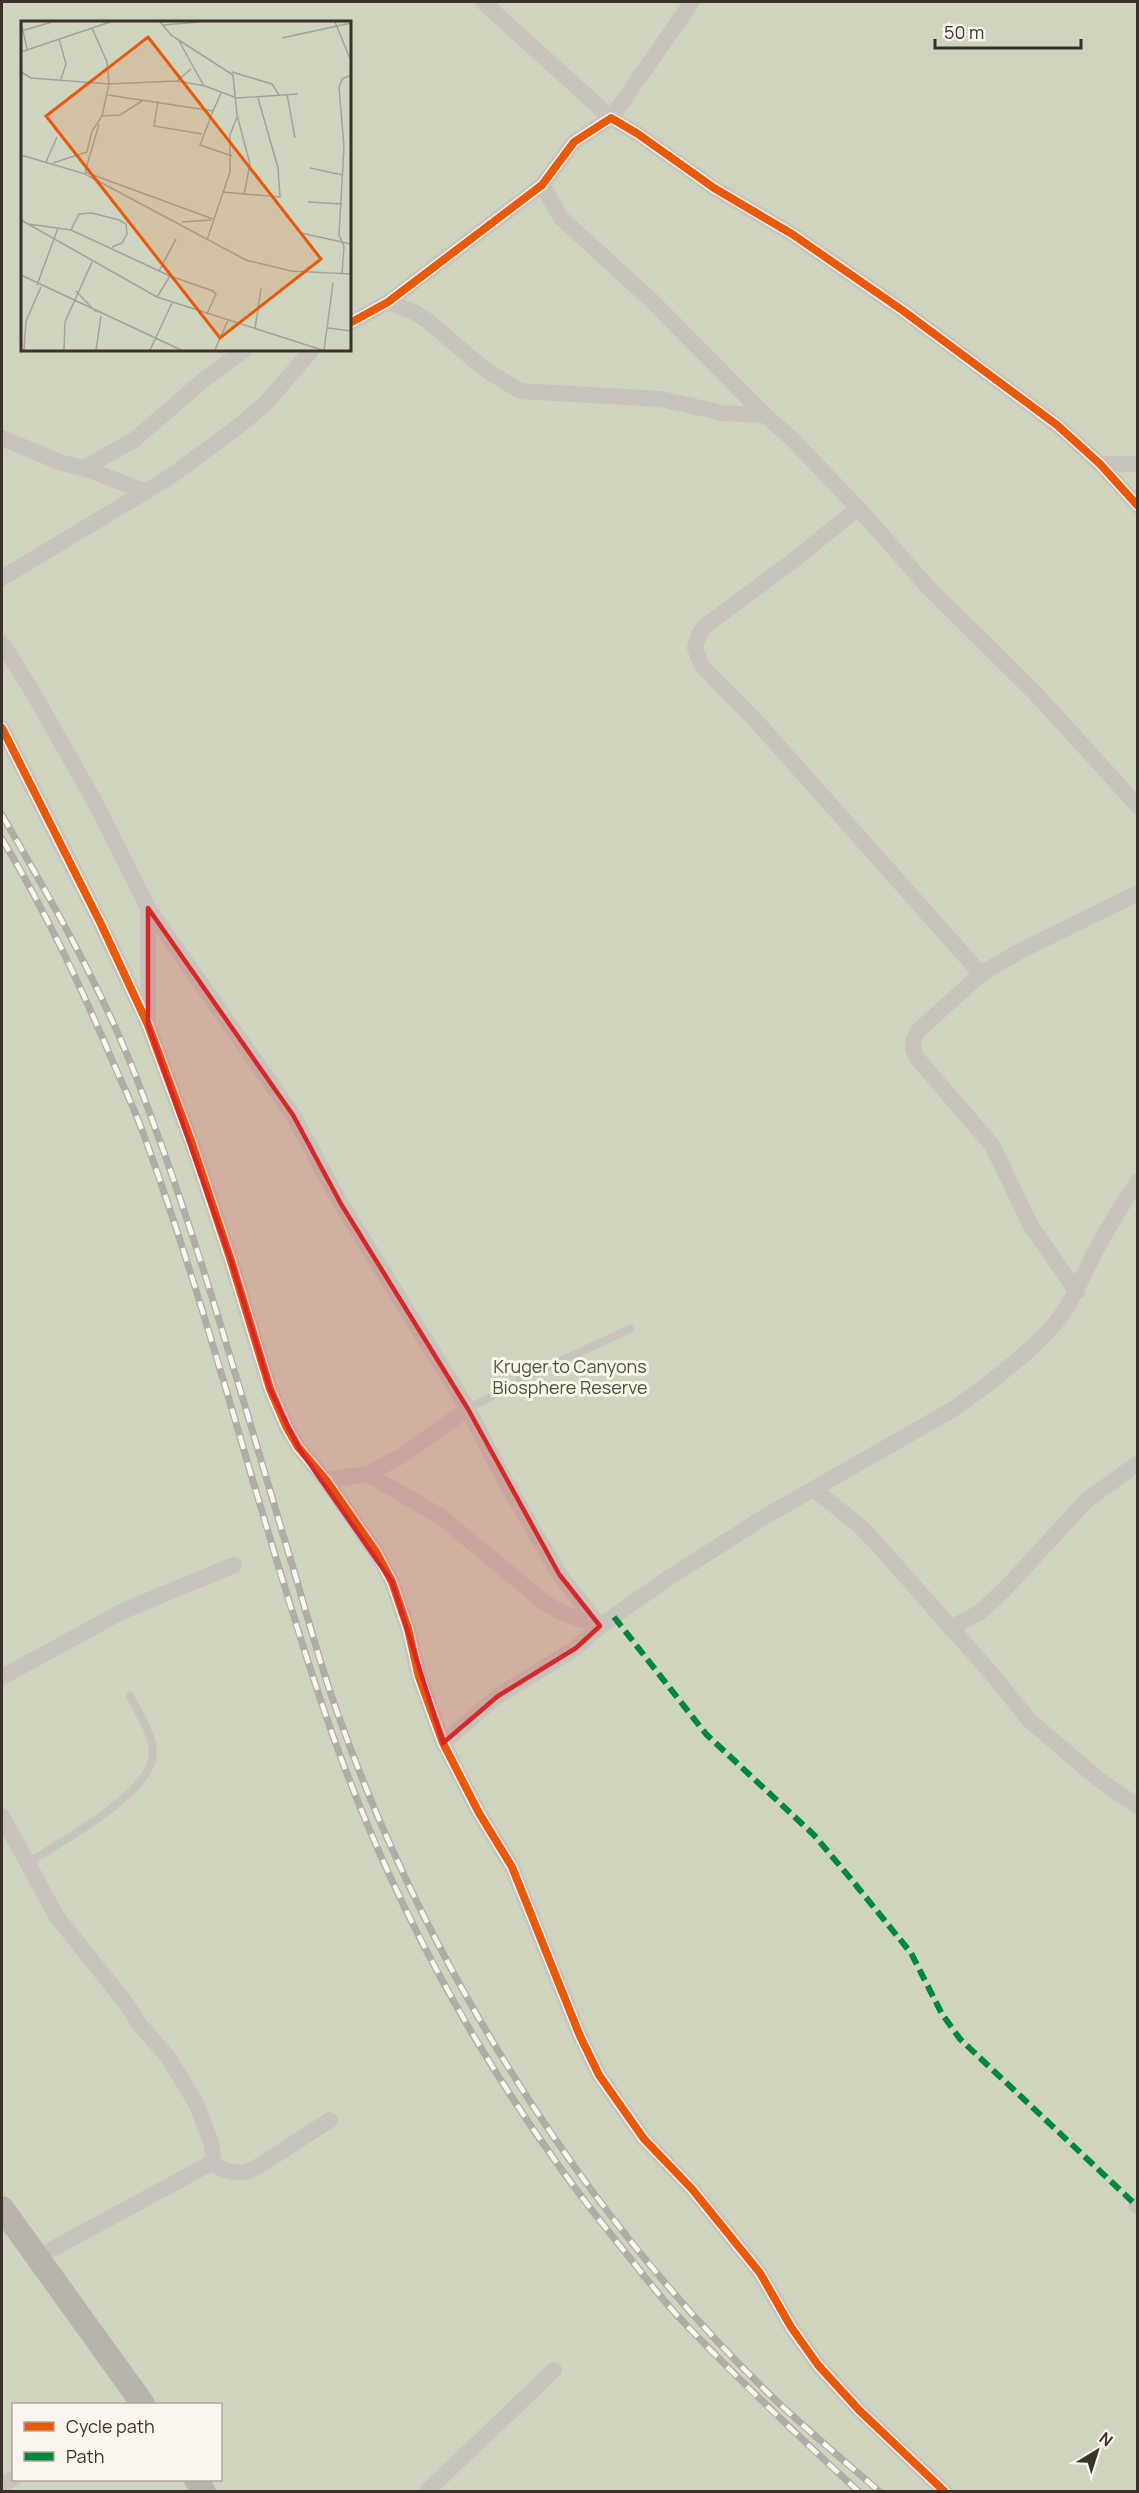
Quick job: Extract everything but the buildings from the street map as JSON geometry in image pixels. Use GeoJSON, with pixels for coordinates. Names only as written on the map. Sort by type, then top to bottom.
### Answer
{"type":"FeatureCollection","features":[{"type":"Feature","properties":{"kind":"street"},"geometry":{"type":"LineString","coordinates":[[483,2],[611,118],[638,134],[714,188],[792,234],[902,309],[1057,425],[1100,464],[1137,506]]}},
{"type":"Feature","properties":{"kind":"street"},"geometry":{"type":"LineString","coordinates":[[351,322],[388,302],[542,185],[574,142],[611,118],[692,2]]}},
{"type":"Feature","properties":{"kind":"street"},"geometry":{"type":"LineString","coordinates":[[542,185],[561,218],[651,299],[765,415],[791,438],[928,586],[1036,694],[1137,806]]}},
{"type":"Feature","properties":{"kind":"street"},"geometry":{"type":"LineString","coordinates":[[388,302],[414,312],[429,321],[483,368],[520,391],[661,399],[723,413],[765,415]]}},
{"type":"Feature","properties":{"kind":"street"},"geometry":{"type":"LineString","coordinates":[[84,468],[134,440],[207,377],[243,351]]}},
{"type":"Feature","properties":{"kind":"street"},"geometry":{"type":"LineString","coordinates":[[2,578],[168,478],[235,429],[264,405],[311,351]]}},
{"type":"Feature","properties":{"kind":"street"},"geometry":{"type":"LineString","coordinates":[[2,438],[62,463],[84,468],[146,492]]}},
{"type":"Feature","properties":{"kind":"street"},"geometry":{"type":"LineString","coordinates":[[1100,464],[1137,464]]}},
{"type":"Feature","properties":{"kind":"street"},"geometry":{"type":"LineString","coordinates":[[858,508],[793,561],[705,626],[696,640],[696,653],[702,666],[757,722],[981,974]]}},
{"type":"Feature","properties":{"kind":"street"},"geometry":{"type":"LineString","coordinates":[[2,643],[96,804],[148,908],[293,1115],[341,1204],[468,1409],[505,1481],[559,1574],[600,1626]]}},
{"type":"Feature","properties":{"kind":"street"},"geometry":{"type":"LineString","coordinates":[[2,729],[101,924],[148,1025],[192,1144],[270,1389],[294,1440],[326,1480],[376,1552],[392,1582],[408,1629],[419,1677],[443,1743],[479,1813],[512,1867],[580,2036],[608,2090],[644,2139],[692,2189],[753,2264],[791,2327],[818,2365],[859,2410],[945,2492]]}},
{"type":"Feature","properties":{"kind":"street"},"geometry":{"type":"LineString","coordinates":[[1077,1292],[1031,1226],[992,1144],[926,1069],[913,1050],[913,1039],[919,1030],[981,974],[1020,951],[1137,893]]}},
{"type":"Feature","properties":{"kind":"street"},"geometry":{"type":"LineString","coordinates":[[148,908],[148,1025]]}},
{"type":"Feature","properties":{"kind":"street"},"geometry":{"type":"LineString","coordinates":[[443,1743],[498,1696],[576,1648],[600,1626],[664,1581],[813,1489],[963,1402],[1038,1341],[1060,1318],[1077,1292],[1094,1253],[1137,1181]]}},
{"type":"Feature","properties":{"kind":"street"},"geometry":{"type":"LineString","coordinates":[[326,1480],[367,1474],[417,1446],[468,1409]]}},
{"type":"Feature","properties":{"kind":"street"},"geometry":{"type":"LineString","coordinates":[[950,1628],[979,1613],[1005,1589],[1086,1501],[1137,1463]]}},
{"type":"Feature","properties":{"kind":"street"},"geometry":{"type":"LineString","coordinates":[[367,1474],[440,1516],[545,1603],[562,1613],[600,1626]]}},
{"type":"Feature","properties":{"kind":"street"},"geometry":{"type":"LineString","coordinates":[[813,1489],[871,1538],[991,1673],[1029,1720],[1097,1778],[1137,1807]]}},
{"type":"Feature","properties":{"kind":"street"},"geometry":{"type":"LineString","coordinates":[[2,1677],[123,1611],[234,1565]]}},
{"type":"Feature","properties":{"kind":"street"},"geometry":{"type":"LineString","coordinates":[[2,1816],[57,1917],[125,2002],[140,2025],[168,2057],[206,2125],[213,2154],[211,2163],[36,2258]]}},
{"type":"Feature","properties":{"kind":"street"},"geometry":{"type":"LineString","coordinates":[[211,2163],[223,2170],[242,2174],[267,2161],[330,2120]]}},
{"type":"Feature","properties":{"kind":"street"},"geometry":{"type":"LineString","coordinates":[[2,2208],[142,2403]]}},
{"type":"Feature","properties":{"kind":"street"},"geometry":{"type":"LineString","coordinates":[[426,2492],[554,2370]]}},
{"type":"Feature","properties":{"kind":"lane"},"geometry":{"type":"LineString","coordinates":[[468,1409],[530,1375],[630,1329]]}},
{"type":"Feature","properties":{"kind":"lane"},"geometry":{"type":"LineString","coordinates":[[28,1863],[129,1796],[144,1778],[152,1760],[153,1748],[130,1696]]}},
{"type":"Feature","properties":{"kind":"highlighted area"},"geometry":{"type":"Polygon","coordinates":[[[148,908],[293,1115],[341,1204],[468,1409],[559,1574],[600,1626],[576,1648],[498,1696],[443,1743],[392,1582],[298,1447],[270,1389],[231,1261],[148,1025],[148,908]]]}},
{"type":"Feature","properties":{"kind":"green space","name":"Kruger to Canyons Biosphere Reserve"},"geometry":{"type":"Polygon","coordinates":[[[2,2],[1137,2],[1137,2491],[2,2491],[2,2]]]}},
{"type":"Feature","properties":{"kind":"railway"},"geometry":{"type":"LineString","coordinates":[[2,815],[58,913],[92,979],[138,1082],[199,1256],[339,1717],[375,1809],[416,1900],[463,1990],[514,2077],[571,2161],[631,2242],[696,2318],[764,2389],[880,2492]]}},
{"type":"Feature","properties":{"kind":"railway"},"geometry":{"type":"LineString","coordinates":[[2,839],[61,948],[142,1130],[191,1274],[300,1638],[324,1710],[350,1782],[380,1854],[448,1992],[529,2123],[574,2186],[668,2305],[766,2404],[859,2492]]}},
{"type":"Feature","properties":{"kind":"marked path"},"geometry":{"type":"LineString","coordinates":[[614,1617],[706,1734],[814,1835],[851,1879],[911,1953],[942,2014],[960,2039],[1136,2205]]}},
{"type":"Feature","properties":{"kind":"cycle path"},"geometry":{"type":"LineString","coordinates":[[351,322],[388,302],[542,185],[574,142],[611,118],[638,134],[714,188],[792,234],[902,310],[1057,425],[1100,464],[1138,506]]}},
{"type":"Feature","properties":{"kind":"cycle path"},"geometry":{"type":"LineString","coordinates":[[2,728],[101,924],[148,1025],[192,1144],[270,1389],[286,1426],[298,1447],[326,1480],[376,1552],[392,1582],[408,1629],[419,1677],[443,1743],[479,1813],[512,1867],[580,2036],[599,2075],[644,2139],[692,2189],[760,2273],[791,2327],[818,2365],[859,2410],[945,2492]]}}]}
